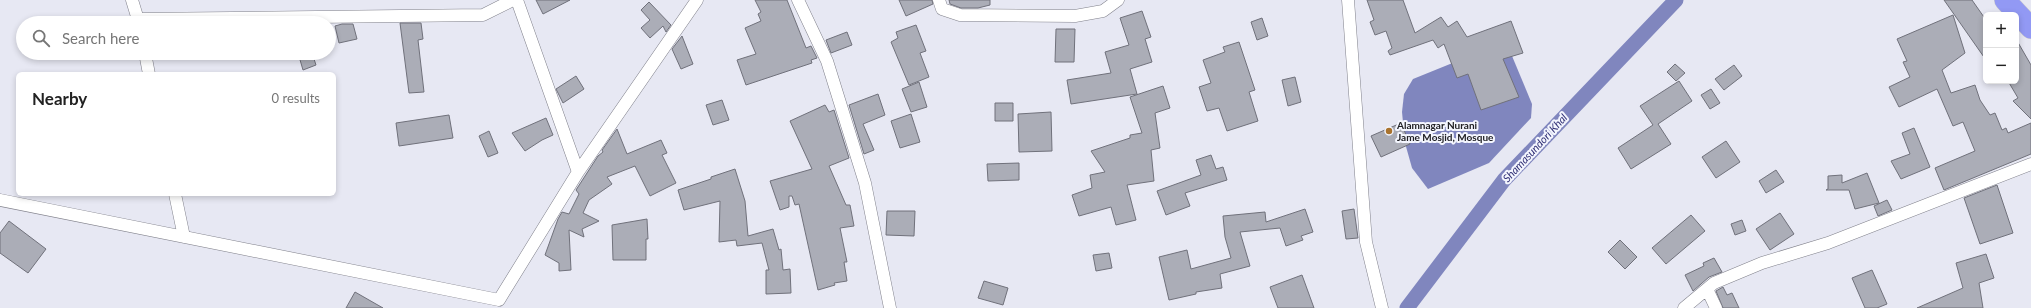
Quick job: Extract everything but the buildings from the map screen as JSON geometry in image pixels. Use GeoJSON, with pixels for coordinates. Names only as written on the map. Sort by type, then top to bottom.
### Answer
{"type":"FeatureCollection","features":[{"type":"Feature","properties":{"kind":"highway"},"geometry":{"type":"LineString","coordinates":[[2006,0],[2031,28]]}},
{"type":"Feature","properties":{"kind":"street"},"geometry":{"type":"LineString","coordinates":[[132,0],[137,16]]}},
{"type":"Feature","properties":{"kind":"street"},"geometry":{"type":"LineString","coordinates":[[336,18],[483,15],[513,0]]}},
{"type":"Feature","properties":{"kind":"street"},"geometry":{"type":"LineString","coordinates":[[517,0],[578,172]]}},
{"type":"Feature","properties":{"kind":"street"},"geometry":{"type":"LineString","coordinates":[[0,200],[184,237],[496,304],[578,172],[697,0]]}},
{"type":"Feature","properties":{"kind":"street"},"geometry":{"type":"LineString","coordinates":[[798,0],[827,61],[865,183],[890,308]]}},
{"type":"Feature","properties":{"kind":"street"},"geometry":{"type":"LineString","coordinates":[[939,0],[942,9],[960,15],[1075,16],[1103,11],[1118,0]]}},
{"type":"Feature","properties":{"kind":"street"},"geometry":{"type":"LineString","coordinates":[[1348,0],[1366,242],[1382,308]]}},
{"type":"Feature","properties":{"kind":"street"},"geometry":{"type":"LineString","coordinates":[[147,60],[150,72]]}},
{"type":"Feature","properties":{"kind":"street"},"geometry":{"type":"LineString","coordinates":[[1684,308],[1714,283],[1762,263],[1828,243],[2031,164]]}},
{"type":"Feature","properties":{"kind":"street"},"geometry":{"type":"LineString","coordinates":[[175,196],[184,237]]}},
{"type":"Feature","properties":{"kind":"street"},"geometry":{"type":"LineString","coordinates":[[1707,289],[1716,308]]}},
{"type":"Feature","properties":{"kind":"water"},"geometry":{"type":"Polygon","coordinates":[[[1507,44],[1532,104],[1531,118],[1489,163],[1428,189],[1412,168],[1405,143],[1402,112],[1404,94],[1413,79],[1455,62],[1507,44]]]}},
{"type":"Feature","properties":{"kind":"waterway","name":"Shamasundori Khal"},"geometry":{"type":"LineString","coordinates":[[1407,308],[1504,180],[1676,0]]}},
{"type":"Feature","properties":{"kind":"place","name":"Alamnagar Nurani Jame Mosjid, Mosque"},"geometry":{"type":"Point","coordinates":[1389,131]}}]}
